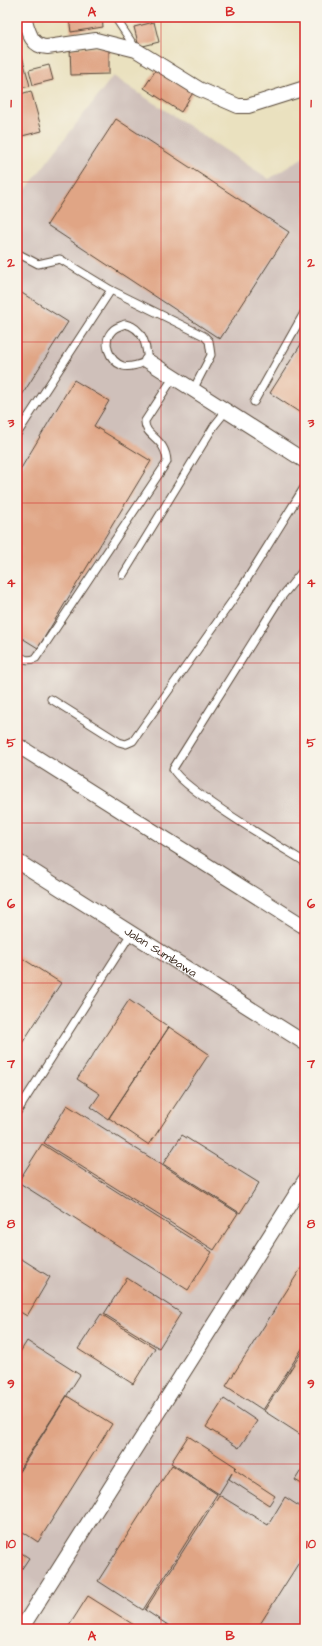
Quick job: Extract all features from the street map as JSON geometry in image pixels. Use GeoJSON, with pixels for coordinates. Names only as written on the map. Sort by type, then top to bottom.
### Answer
{"type":"FeatureCollection","features":[{"type":"Feature","properties":{"kind":"street"},"geometry":{"type":"LineString","coordinates":[[24,17],[33,41],[39,46],[47,47],[96,40],[136,50],[199,89],[238,106],[248,106],[305,88]]}},
{"type":"Feature","properties":{"kind":"street"},"geometry":{"type":"LineString","coordinates":[[148,361],[305,461]]}},
{"type":"Feature","properties":{"kind":"street"},"geometry":{"type":"LineString","coordinates":[[17,745],[305,927]]}},
{"type":"Feature","properties":{"kind":"street","name":"Jalan Sumbawa"},"geometry":{"type":"LineString","coordinates":[[17,861],[132,932],[305,1043]]}},
{"type":"Feature","properties":{"kind":"street"},"geometry":{"type":"LineString","coordinates":[[21,1629],[305,1180]]}},
{"type":"Feature","properties":{"kind":"lane"},"geometry":{"type":"LineString","coordinates":[[116,17],[136,50]]}},
{"type":"Feature","properties":{"kind":"lane"},"geometry":{"type":"LineString","coordinates":[[17,253],[38,264],[60,259],[111,290],[198,333],[209,341],[211,355],[193,390]]}},
{"type":"Feature","properties":{"kind":"lane"},"geometry":{"type":"LineString","coordinates":[[17,434],[111,290]]}},
{"type":"Feature","properties":{"kind":"lane"},"geometry":{"type":"LineString","coordinates":[[254,402],[305,311]]}},
{"type":"Feature","properties":{"kind":"lane"},"geometry":{"type":"LineString","coordinates":[[125,324],[132,326],[143,337],[148,361],[131,366],[123,366],[113,360],[108,352],[108,344],[112,331],[125,324]]}},
{"type":"Feature","properties":{"kind":"lane"},"geometry":{"type":"LineString","coordinates":[[17,655],[30,661],[36,658],[167,462],[167,452],[161,442],[147,431],[145,421],[173,378]]}},
{"type":"Feature","properties":{"kind":"lane"},"geometry":{"type":"LineString","coordinates":[[123,575],[214,426],[226,411]]}},
{"type":"Feature","properties":{"kind":"lane"},"geometry":{"type":"LineString","coordinates":[[51,699],[119,742],[126,744],[133,742],[242,587],[305,486]]}},
{"type":"Feature","properties":{"kind":"lane"},"geometry":{"type":"LineString","coordinates":[[305,568],[279,600],[174,769],[180,779],[215,804],[305,862]]}},
{"type":"Feature","properties":{"kind":"lane"},"geometry":{"type":"LineString","coordinates":[[17,1112],[132,932]]}},
{"type":"Feature","properties":{"kind":"shaded area"},"geometry":{"type":"Polygon","coordinates":[[[113,76],[269,179],[305,156],[305,1629],[17,1629],[17,201],[113,76]]]}},
{"type":"Feature","properties":{"kind":"building"},"geometry":{"type":"Polygon","coordinates":[[[102,17],[103,27],[71,32],[69,18],[102,17]]]}},
{"type":"Feature","properties":{"kind":"building"},"geometry":{"type":"Polygon","coordinates":[[[154,22],[159,42],[139,47],[134,27],[154,22]]]}},
{"type":"Feature","properties":{"kind":"building"},"geometry":{"type":"Polygon","coordinates":[[[109,47],[109,74],[71,75],[70,48],[109,47]]]}},
{"type":"Feature","properties":{"kind":"building"},"geometry":{"type":"Polygon","coordinates":[[[22,56],[30,86],[17,89],[17,57],[22,56]]]}},
{"type":"Feature","properties":{"kind":"building"},"geometry":{"type":"Polygon","coordinates":[[[49,65],[53,80],[33,85],[29,70],[49,65]]]}},
{"type":"Feature","properties":{"kind":"building"},"geometry":{"type":"Polygon","coordinates":[[[157,68],[194,91],[181,112],[144,88],[157,68]]]}},
{"type":"Feature","properties":{"kind":"building"},"geometry":{"type":"Polygon","coordinates":[[[31,91],[42,131],[18,137],[17,95],[31,91]]]}},
{"type":"Feature","properties":{"kind":"building"},"geometry":{"type":"Polygon","coordinates":[[[116,119],[289,232],[220,339],[47,225],[116,119]]]}},
{"type":"Feature","properties":{"kind":"building"},"geometry":{"type":"Polygon","coordinates":[[[17,290],[68,322],[17,403],[17,290]]]}},
{"type":"Feature","properties":{"kind":"building"},"geometry":{"type":"Polygon","coordinates":[[[305,338],[305,416],[270,393],[305,338]]]}},
{"type":"Feature","properties":{"kind":"building"},"geometry":{"type":"Polygon","coordinates":[[[74,380],[109,401],[94,426],[151,461],[38,648],[17,635],[17,475],[74,380]]]}},
{"type":"Feature","properties":{"kind":"building"},"geometry":{"type":"Polygon","coordinates":[[[17,955],[61,983],[17,1051],[17,955]]]}},
{"type":"Feature","properties":{"kind":"building"},"geometry":{"type":"Polygon","coordinates":[[[129,1000],[169,1027],[108,1119],[91,1107],[100,1094],[77,1079],[129,1000]]]}},
{"type":"Feature","properties":{"kind":"building"},"geometry":{"type":"Polygon","coordinates":[[[169,1027],[209,1054],[149,1145],[109,1118],[169,1027]]]}},
{"type":"Feature","properties":{"kind":"building"},"geometry":{"type":"Polygon","coordinates":[[[67,1105],[238,1213],[214,1250],[44,1143],[67,1105]]]}},
{"type":"Feature","properties":{"kind":"building"},"geometry":{"type":"Polygon","coordinates":[[[182,1135],[259,1183],[240,1213],[163,1164],[182,1135]]]}},
{"type":"Feature","properties":{"kind":"building"},"geometry":{"type":"Polygon","coordinates":[[[42,1144],[212,1252],[188,1290],[18,1182],[42,1144]]]}},
{"type":"Feature","properties":{"kind":"building"},"geometry":{"type":"Polygon","coordinates":[[[17,1256],[50,1277],[27,1316],[17,1310],[17,1256]]]}},
{"type":"Feature","properties":{"kind":"building"},"geometry":{"type":"Polygon","coordinates":[[[305,1262],[305,1344],[263,1410],[226,1386],[305,1262]]]}},
{"type":"Feature","properties":{"kind":"building"},"geometry":{"type":"Polygon","coordinates":[[[127,1278],[181,1313],[159,1348],[104,1314],[127,1278]]]}},
{"type":"Feature","properties":{"kind":"building"},"geometry":{"type":"Polygon","coordinates":[[[101,1314],[155,1348],[133,1384],[78,1349],[101,1314]]]}},
{"type":"Feature","properties":{"kind":"building"},"geometry":{"type":"Polygon","coordinates":[[[27,1341],[80,1375],[17,1473],[17,1357],[27,1341]]]}},
{"type":"Feature","properties":{"kind":"building"},"geometry":{"type":"Polygon","coordinates":[[[305,1347],[305,1429],[301,1435],[264,1411],[305,1347]]]}},
{"type":"Feature","properties":{"kind":"building"},"geometry":{"type":"Polygon","coordinates":[[[67,1396],[112,1424],[38,1542],[17,1528],[17,1475],[67,1396]]]}},
{"type":"Feature","properties":{"kind":"building"},"geometry":{"type":"Polygon","coordinates":[[[224,1399],[257,1421],[239,1448],[206,1427],[224,1399]]]}},
{"type":"Feature","properties":{"kind":"building"},"geometry":{"type":"Polygon","coordinates":[[[188,1436],[236,1467],[234,1469],[275,1496],[269,1505],[229,1479],[232,1473],[219,1494],[171,1463],[188,1436]]]}},
{"type":"Feature","properties":{"kind":"building"},"geometry":{"type":"Polygon","coordinates":[[[305,1464],[305,1486],[295,1480],[305,1464]]]}},
{"type":"Feature","properties":{"kind":"building"},"geometry":{"type":"Polygon","coordinates":[[[172,1465],[217,1494],[143,1610],[98,1581],[172,1465]]]}},
{"type":"Feature","properties":{"kind":"building"},"geometry":{"type":"Polygon","coordinates":[[[219,1495],[268,1525],[285,1497],[305,1510],[305,1548],[301,1546],[305,1549],[305,1553],[257,1629],[174,1629],[145,1610],[219,1495]]]}},
{"type":"Feature","properties":{"kind":"building"},"geometry":{"type":"Polygon","coordinates":[[[17,1550],[29,1558],[17,1576],[17,1550]]]}},
{"type":"Feature","properties":{"kind":"building"},"geometry":{"type":"Polygon","coordinates":[[[88,1596],[134,1625],[131,1629],[67,1629],[88,1596]]]}}]}
